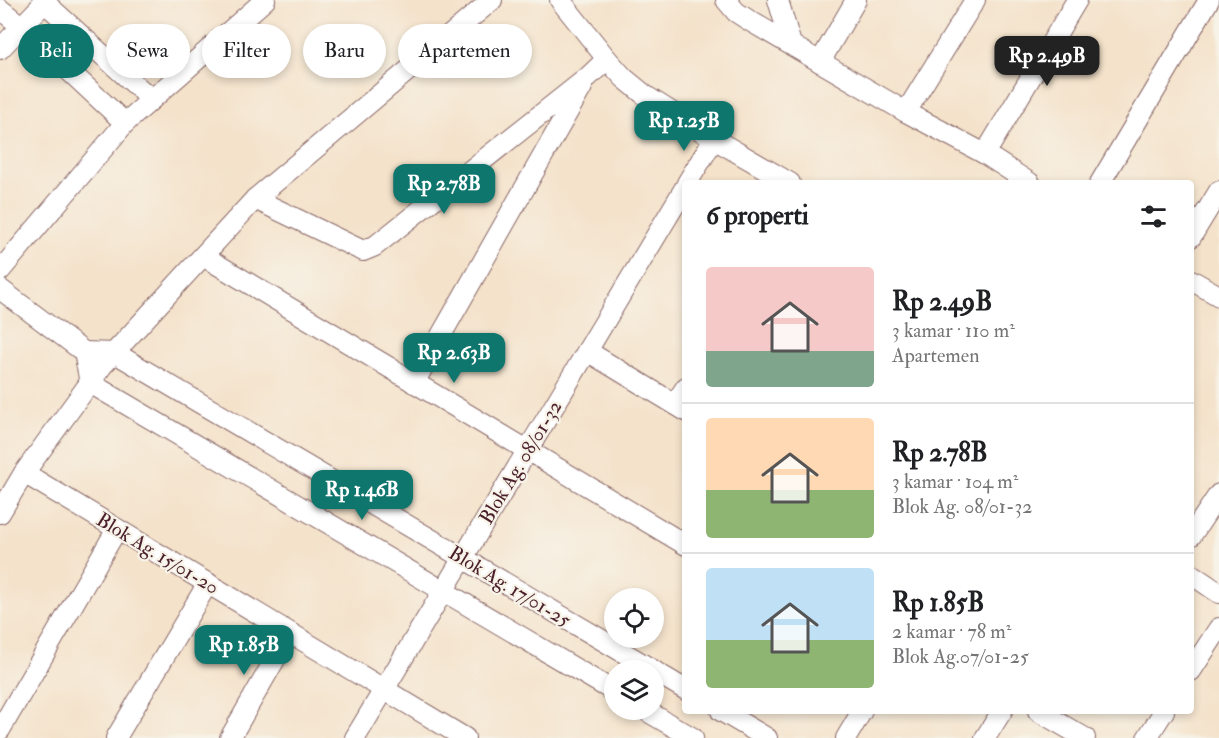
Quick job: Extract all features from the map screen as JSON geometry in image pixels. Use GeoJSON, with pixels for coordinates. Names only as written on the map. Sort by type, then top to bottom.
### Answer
{"type":"FeatureCollection","features":[{"type":"Feature","properties":{"kind":"street"},"geometry":{"type":"LineString","coordinates":[[0,271],[125,123],[265,0]]}},
{"type":"Feature","properties":{"kind":"street"},"geometry":{"type":"LineString","coordinates":[[0,513],[24,473],[102,366],[255,199],[492,0]]}},
{"type":"Feature","properties":{"kind":"street"},"geometry":{"type":"LineString","coordinates":[[560,0],[624,78],[646,96],[714,140],[785,180]]}},
{"type":"Feature","properties":{"kind":"street"},"geometry":{"type":"LineString","coordinates":[[726,0],[735,12],[906,112],[985,154],[1025,180]]}},
{"type":"Feature","properties":{"kind":"street"},"geometry":{"type":"LineString","coordinates":[[778,0],[791,44]]}},
{"type":"Feature","properties":{"kind":"street"},"geometry":{"type":"LineString","coordinates":[[820,62],[856,0]]}},
{"type":"Feature","properties":{"kind":"street"},"geometry":{"type":"LineString","coordinates":[[906,112],[975,0]]}},
{"type":"Feature","properties":{"kind":"street"},"geometry":{"type":"LineString","coordinates":[[985,154],[1077,0]]}},
{"type":"Feature","properties":{"kind":"street"},"geometry":{"type":"LineString","coordinates":[[1102,180],[1209,0]]}},
{"type":"Feature","properties":{"kind":"street"},"geometry":{"type":"LineString","coordinates":[[23,24],[45,1],[151,99]]}},
{"type":"Feature","properties":{"kind":"street"},"geometry":{"type":"LineString","coordinates":[[0,9],[19,24]]}},
{"type":"Feature","properties":{"kind":"street"},"geometry":{"type":"LineString","coordinates":[[0,49],[18,29]]}},
{"type":"Feature","properties":{"kind":"street"},"geometry":{"type":"LineString","coordinates":[[255,199],[363,250],[375,246],[588,77],[607,59]]}},
{"type":"Feature","properties":{"kind":"street"},"geometry":{"type":"LineString","coordinates":[[414,382],[588,77]]}},
{"type":"Feature","properties":{"kind":"street"},"geometry":{"type":"LineString","coordinates":[[77,78],[125,123]]}},
{"type":"Feature","properties":{"kind":"street","name":"Blok Ag. 08/01-32"},"geometry":{"type":"LineString","coordinates":[[689,180],[714,140]]}},
{"type":"Feature","properties":{"kind":"street"},"geometry":{"type":"LineString","coordinates":[[1194,232],[1219,191]]}},
{"type":"Feature","properties":{"kind":"street","name":"Blok Ag. 08/01-32"},"geometry":{"type":"LineString","coordinates":[[355,738],[682,192]]}},
{"type":"Feature","properties":{"kind":"street"},"geometry":{"type":"LineString","coordinates":[[203,256],[682,543]]}},
{"type":"Feature","properties":{"kind":"street"},"geometry":{"type":"LineString","coordinates":[[1194,282],[1219,296]]}},
{"type":"Feature","properties":{"kind":"street"},"geometry":{"type":"LineString","coordinates":[[0,289],[84,352],[115,352]]}},
{"type":"Feature","properties":{"kind":"street"},"geometry":{"type":"LineString","coordinates":[[587,351],[680,408]]}},
{"type":"Feature","properties":{"kind":"street"},"geometry":{"type":"LineString","coordinates":[[84,352],[90,383]]}},
{"type":"Feature","properties":{"kind":"street","name":"Blok Ag. 17/01-25"},"geometry":{"type":"LineString","coordinates":[[115,352],[635,660]]}},
{"type":"Feature","properties":{"kind":"street","name":"Blok Ag. 17/01-25"},"geometry":{"type":"LineString","coordinates":[[90,383],[604,686]]}},
{"type":"Feature","properties":{"kind":"street","name":"Blok Ag. 15/01-20"},"geometry":{"type":"LineString","coordinates":[[24,473],[465,738]]}},
{"type":"Feature","properties":{"kind":"street"},"geometry":{"type":"LineString","coordinates":[[1194,532],[1219,494]]}},
{"type":"Feature","properties":{"kind":"street"},"geometry":{"type":"LineString","coordinates":[[0,730],[117,529]]}},
{"type":"Feature","properties":{"kind":"street"},"geometry":{"type":"LineString","coordinates":[[1194,576],[1219,593]]}},
{"type":"Feature","properties":{"kind":"street"},"geometry":{"type":"LineString","coordinates":[[116,738],[208,583]]}},
{"type":"Feature","properties":{"kind":"street"},"geometry":{"type":"LineString","coordinates":[[1194,666],[1219,628]]}},
{"type":"Feature","properties":{"kind":"street"},"geometry":{"type":"LineString","coordinates":[[230,738],[290,633]]}},
{"type":"Feature","properties":{"kind":"street","name":"Blok Ag. 17/01-25"},"geometry":{"type":"LineString","coordinates":[[664,677],[682,688]]}},
{"type":"Feature","properties":{"kind":"street"},"geometry":{"type":"LineString","coordinates":[[726,714],[767,738]]}},
{"type":"Feature","properties":{"kind":"street"},"geometry":{"type":"LineString","coordinates":[[846,738],[860,714]]}},
{"type":"Feature","properties":{"kind":"street"},"geometry":{"type":"LineString","coordinates":[[986,738],[1000,714]]}},
{"type":"Feature","properties":{"kind":"street"},"geometry":{"type":"LineString","coordinates":[[1043,714],[1085,738]]}},
{"type":"Feature","properties":{"kind":"street"},"geometry":{"type":"LineString","coordinates":[[1147,738],[1162,714]]}},
{"type":"Feature","properties":{"kind":"street"},"geometry":{"type":"LineString","coordinates":[[662,720],[693,738]]}}]}
